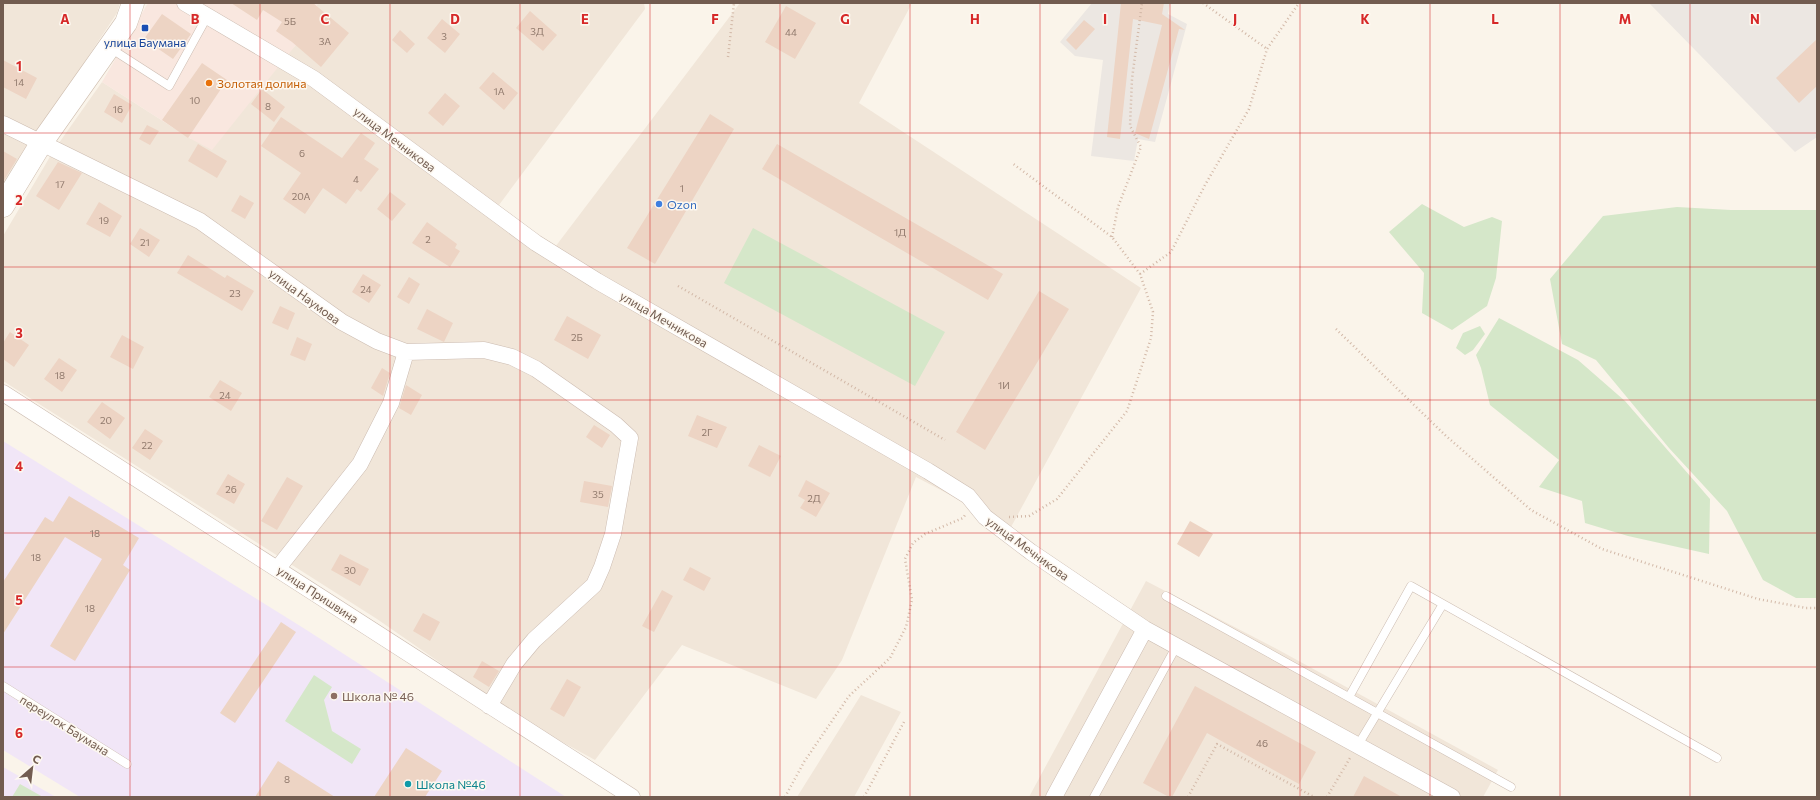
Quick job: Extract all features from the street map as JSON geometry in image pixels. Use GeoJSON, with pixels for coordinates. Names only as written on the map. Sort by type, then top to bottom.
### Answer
{"type":"FeatureCollection","features":[{"type":"Feature","properties":{"kind":"main road"},"geometry":{"type":"LineString","coordinates":[[3,206],[42,142],[110,48],[126,22],[133,3]]}},
{"type":"Feature","properties":{"kind":"street","name":"улица Мечникова"},"geometry":{"type":"LineString","coordinates":[[185,3],[208,15],[314,79],[536,243],[603,284],[928,471],[968,496],[985,518],[1062,574],[1145,629],[1452,797]]}},
{"type":"Feature","properties":{"kind":"street","name":"улица Наумова"},"geometry":{"type":"LineString","coordinates":[[3,124],[200,220],[342,322],[377,341],[406,352],[484,350],[512,357],[536,369],[616,425],[630,438],[613,534],[594,585],[534,640],[514,664],[489,706]]}},
{"type":"Feature","properties":{"kind":"street"},"geometry":{"type":"LineString","coordinates":[[278,568],[360,464],[391,403],[406,352]]}},
{"type":"Feature","properties":{"kind":"street","name":"улица Пришвина"},"geometry":{"type":"LineString","coordinates":[[3,393],[278,568],[489,706],[632,797]]}},
{"type":"Feature","properties":{"kind":"street"},"geometry":{"type":"LineString","coordinates":[[1054,797],[1145,629]]}},
{"type":"Feature","properties":{"kind":"lane"},"geometry":{"type":"LineString","coordinates":[[110,48],[169,86],[208,15]]}},
{"type":"Feature","properties":{"kind":"lane"},"geometry":{"type":"LineString","coordinates":[[1349,697],[1411,586],[1717,758]]}},
{"type":"Feature","properties":{"kind":"lane"},"geometry":{"type":"LineString","coordinates":[[1166,596],[1510,787]]}},
{"type":"Feature","properties":{"kind":"lane"},"geometry":{"type":"LineString","coordinates":[[1358,745],[1443,604]]}},
{"type":"Feature","properties":{"kind":"lane"},"geometry":{"type":"LineString","coordinates":[[1094,797],[1176,647]]}},
{"type":"Feature","properties":{"kind":"lane","name":"переулок Баумана"},"geometry":{"type":"LineString","coordinates":[[3,686],[127,764]]}},
{"type":"Feature","properties":{"kind":"path"},"geometry":{"type":"LineString","coordinates":[[728,57],[734,3]]}},
{"type":"Feature","properties":{"kind":"path"},"geometry":{"type":"LineString","coordinates":[[1112,237],[1118,207],[1141,147],[1130,126],[1132,79],[1142,3]]}},
{"type":"Feature","properties":{"kind":"path"},"geometry":{"type":"LineString","coordinates":[[1203,3],[1267,49]]}},
{"type":"Feature","properties":{"kind":"path"},"geometry":{"type":"LineString","coordinates":[[1140,274],[1171,252],[1205,185],[1249,109],[1267,49],[1299,3]]}},
{"type":"Feature","properties":{"kind":"path"},"geometry":{"type":"LineString","coordinates":[[1008,517],[1029,516],[1057,499],[1127,411],[1151,338],[1154,312],[1140,274],[1112,237],[1012,163]]}},
{"type":"Feature","properties":{"kind":"path"},"geometry":{"type":"LineString","coordinates":[[678,286],[945,440]]}},
{"type":"Feature","properties":{"kind":"path"},"geometry":{"type":"LineString","coordinates":[[1336,329],[1444,435],[1531,510],[1606,550],[1758,599],[1806,608],[1817,608]]}},
{"type":"Feature","properties":{"kind":"path"},"geometry":{"type":"LineString","coordinates":[[785,797],[804,762],[849,696],[890,658],[906,627],[912,600],[905,559],[913,543],[925,534],[963,518],[970,507],[968,496]]}},
{"type":"Feature","properties":{"kind":"path"},"geometry":{"type":"LineString","coordinates":[[864,797],[905,720]]}},
{"type":"Feature","properties":{"kind":"path"},"geometry":{"type":"LineString","coordinates":[[1188,797],[1217,744],[1314,797]]}},
{"type":"Feature","properties":{"kind":"path"},"geometry":{"type":"LineString","coordinates":[[1327,797],[1358,745]]}},
{"type":"Feature","properties":{"kind":"shaded area"},"geometry":{"type":"Polygon","coordinates":[[[3,3],[120,3],[117,13],[3,185],[3,3]]]}},
{"type":"Feature","properties":{"kind":"shaded area"},"geometry":{"type":"Polygon","coordinates":[[[148,3],[318,3],[295,46],[212,150],[191,139],[102,82],[148,3]]]}},
{"type":"Feature","properties":{"kind":"shaded area"},"geometry":{"type":"Polygon","coordinates":[[[318,3],[644,3],[645,9],[490,217],[546,259],[740,3],[910,3],[911,5],[859,103],[1141,288],[1011,527],[916,477],[842,660],[816,699],[682,645],[595,760],[524,721],[377,619],[3,381],[3,236],[54,150],[102,82],[191,139],[295,46],[318,3]]]}},
{"type":"Feature","properties":{"kind":"shaded area"},"geometry":{"type":"Polygon","coordinates":[[[1092,3],[1170,3],[1168,14],[1187,24],[1155,142],[1138,139],[1134,161],[1091,156],[1103,60],[1075,56],[1060,42],[1092,3]]]}},
{"type":"Feature","properties":{"kind":"shaded area"},"geometry":{"type":"Polygon","coordinates":[[[1649,3],[1817,3],[1817,137],[1795,152],[1649,3]]]}},
{"type":"Feature","properties":{"kind":"shaded area"},"geometry":{"type":"Polygon","coordinates":[[[3,441],[305,629],[566,797],[80,797],[3,750],[3,441]]]}},
{"type":"Feature","properties":{"kind":"shaded area"},"geometry":{"type":"Polygon","coordinates":[[[1146,581],[1275,648],[1498,770],[1483,797],[1029,797],[1146,581]]]}},
{"type":"Feature","properties":{"kind":"shaded area"},"geometry":{"type":"Polygon","coordinates":[[[861,695],[901,712],[854,797],[797,797],[861,695]]]}},
{"type":"Feature","properties":{"kind":"shaded area"},"geometry":{"type":"Polygon","coordinates":[[[3,767],[56,797],[3,797],[3,767]]]}},
{"type":"Feature","properties":{"kind":"green space"},"geometry":{"type":"Polygon","coordinates":[[[1422,204],[1464,227],[1492,217],[1502,221],[1496,278],[1487,306],[1452,330],[1422,313],[1424,273],[1389,232],[1422,204]]]}},
{"type":"Feature","properties":{"kind":"green space"},"geometry":{"type":"Polygon","coordinates":[[[1677,207],[1731,210],[1817,210],[1817,598],[1796,598],[1763,580],[1727,511],[1669,448],[1596,360],[1562,344],[1550,279],[1603,216],[1677,207]]]}},
{"type":"Feature","properties":{"kind":"green space"},"geometry":{"type":"Polygon","coordinates":[[[753,228],[945,332],[915,386],[724,283],[753,228]]]}},
{"type":"Feature","properties":{"kind":"green space"},"geometry":{"type":"Polygon","coordinates":[[[1499,318],[1578,360],[1625,401],[1710,499],[1709,554],[1628,536],[1585,523],[1582,501],[1539,487],[1559,460],[1490,405],[1481,368],[1476,355],[1499,318]]]}},
{"type":"Feature","properties":{"kind":"green space"},"geometry":{"type":"Polygon","coordinates":[[[1480,326],[1485,334],[1473,350],[1465,355],[1456,348],[1463,333],[1480,326]]]}},
{"type":"Feature","properties":{"kind":"green space"},"geometry":{"type":"Polygon","coordinates":[[[314,675],[332,687],[324,700],[332,731],[361,749],[352,764],[285,721],[314,675]]]}},
{"type":"Feature","properties":{"kind":"green space"},"geometry":{"type":"Polygon","coordinates":[[[20,784],[43,797],[12,797],[20,784]]]}},
{"type":"Feature","properties":{"kind":"building"},"geometry":{"type":"Polygon","coordinates":[[[231,3],[313,3],[349,33],[321,67],[292,42],[276,31],[282,22],[263,10],[257,20],[231,3]]]}},
{"type":"Feature","properties":{"kind":"building"},"geometry":{"type":"Polygon","coordinates":[[[1121,3],[1164,3],[1162,14],[1185,30],[1179,29],[1149,139],[1135,133],[1162,25],[1133,19],[1120,139],[1107,137],[1121,3]]]}},
{"type":"Feature","properties":{"kind":"building"},"geometry":{"type":"Polygon","coordinates":[[[786,6],[816,23],[795,59],[765,42],[786,6]]]}},
{"type":"Feature","properties":{"kind":"building"},"geometry":{"type":"Polygon","coordinates":[[[530,11],[557,35],[543,51],[516,28],[530,11]]]}},
{"type":"Feature","properties":{"kind":"building"},"geometry":{"type":"Polygon","coordinates":[[[162,14],[191,34],[173,59],[144,39],[162,14]]]}},
{"type":"Feature","properties":{"kind":"building"},"geometry":{"type":"Polygon","coordinates":[[[442,19],[460,34],[445,53],[427,38],[442,19]]]}},
{"type":"Feature","properties":{"kind":"building"},"geometry":{"type":"Polygon","coordinates":[[[1084,20],[1095,29],[1076,50],[1066,40],[1084,20]]]}},
{"type":"Feature","properties":{"kind":"building"},"geometry":{"type":"Polygon","coordinates":[[[400,30],[415,44],[407,53],[392,40],[400,30]]]}},
{"type":"Feature","properties":{"kind":"building"},"geometry":{"type":"Polygon","coordinates":[[[1817,39],[1817,86],[1799,103],[1776,78],[1817,39]]]}},
{"type":"Feature","properties":{"kind":"building"},"geometry":{"type":"Polygon","coordinates":[[[3,60],[37,78],[26,99],[3,87],[3,60]]]}},
{"type":"Feature","properties":{"kind":"building"},"geometry":{"type":"Polygon","coordinates":[[[202,63],[227,80],[188,138],[162,120],[202,63]]]}},
{"type":"Feature","properties":{"kind":"building"},"geometry":{"type":"Polygon","coordinates":[[[493,72],[518,93],[504,110],[479,88],[493,72]]]}},
{"type":"Feature","properties":{"kind":"building"},"geometry":{"type":"Polygon","coordinates":[[[262,89],[285,107],[274,122],[251,104],[262,89]]]}},
{"type":"Feature","properties":{"kind":"building"},"geometry":{"type":"Polygon","coordinates":[[[445,93],[460,106],[443,126],[428,113],[445,93]]]}},
{"type":"Feature","properties":{"kind":"building"},"geometry":{"type":"Polygon","coordinates":[[[114,94],[132,105],[122,123],[104,112],[114,94]]]}},
{"type":"Feature","properties":{"kind":"building"},"geometry":{"type":"Polygon","coordinates":[[[710,114],[734,129],[655,264],[627,248],[710,114]]]}},
{"type":"Feature","properties":{"kind":"building"},"geometry":{"type":"Polygon","coordinates":[[[281,117],[342,158],[361,133],[375,143],[364,159],[379,169],[361,192],[357,189],[346,204],[323,188],[305,214],[283,199],[301,173],[261,146],[281,117]]]}},
{"type":"Feature","properties":{"kind":"building"},"geometry":{"type":"Polygon","coordinates":[[[147,125],[159,131],[150,145],[139,139],[147,125]]]}},
{"type":"Feature","properties":{"kind":"building"},"geometry":{"type":"Polygon","coordinates":[[[198,144],[227,161],[217,178],[188,161],[198,144]]]}},
{"type":"Feature","properties":{"kind":"building"},"geometry":{"type":"Polygon","coordinates":[[[777,144],[1003,274],[988,300],[762,169],[777,144]]]}},
{"type":"Feature","properties":{"kind":"building"},"geometry":{"type":"Polygon","coordinates":[[[3,151],[17,159],[3,182],[3,151]]]}},
{"type":"Feature","properties":{"kind":"building"},"geometry":{"type":"Polygon","coordinates":[[[58,162],[82,173],[59,210],[36,196],[58,162]]]}},
{"type":"Feature","properties":{"kind":"building"},"geometry":{"type":"Polygon","coordinates":[[[390,192],[406,204],[392,221],[377,209],[390,192]]]}},
{"type":"Feature","properties":{"kind":"building"},"geometry":{"type":"Polygon","coordinates":[[[240,195],[254,203],[245,219],[231,211],[240,195]]]}},
{"type":"Feature","properties":{"kind":"building"},"geometry":{"type":"Polygon","coordinates":[[[99,202],[122,216],[110,237],[86,224],[99,202]]]}},
{"type":"Feature","properties":{"kind":"building"},"geometry":{"type":"Polygon","coordinates":[[[427,222],[457,244],[455,248],[460,251],[450,267],[412,243],[427,222]]]}},
{"type":"Feature","properties":{"kind":"building"},"geometry":{"type":"Polygon","coordinates":[[[140,228],[160,240],[149,257],[130,244],[140,228]]]}},
{"type":"Feature","properties":{"kind":"building"},"geometry":{"type":"Polygon","coordinates":[[[188,255],[225,278],[227,275],[254,291],[242,311],[177,273],[188,255]]]}},
{"type":"Feature","properties":{"kind":"building"},"geometry":{"type":"Polygon","coordinates":[[[363,274],[381,285],[369,303],[352,292],[363,274]]]}},
{"type":"Feature","properties":{"kind":"building"},"geometry":{"type":"Polygon","coordinates":[[[409,277],[420,284],[409,304],[397,297],[409,277]]]}},
{"type":"Feature","properties":{"kind":"building"},"geometry":{"type":"Polygon","coordinates":[[[1039,291],[1069,309],[985,450],[956,432],[1039,291]]]}},
{"type":"Feature","properties":{"kind":"building"},"geometry":{"type":"Polygon","coordinates":[[[280,306],[295,313],[288,330],[272,323],[280,306]]]}},
{"type":"Feature","properties":{"kind":"building"},"geometry":{"type":"Polygon","coordinates":[[[427,309],[453,323],[444,342],[417,329],[427,309]]]}},
{"type":"Feature","properties":{"kind":"building"},"geometry":{"type":"Polygon","coordinates":[[[567,316],[601,335],[588,359],[554,340],[567,316]]]}},
{"type":"Feature","properties":{"kind":"building"},"geometry":{"type":"Polygon","coordinates":[[[10,332],[29,345],[14,367],[3,359],[3,343],[10,332]]]}},
{"type":"Feature","properties":{"kind":"building"},"geometry":{"type":"Polygon","coordinates":[[[122,335],[144,347],[133,369],[110,357],[122,335]]]}},
{"type":"Feature","properties":{"kind":"building"},"geometry":{"type":"Polygon","coordinates":[[[297,337],[312,344],[305,361],[290,355],[297,337]]]}},
{"type":"Feature","properties":{"kind":"building"},"geometry":{"type":"Polygon","coordinates":[[[59,358],[77,370],[62,392],[44,379],[59,358]]]}},
{"type":"Feature","properties":{"kind":"building"},"geometry":{"type":"Polygon","coordinates":[[[382,368],[390,373],[383,396],[371,388],[382,368]]]}},
{"type":"Feature","properties":{"kind":"building"},"geometry":{"type":"Polygon","coordinates":[[[220,380],[242,393],[231,411],[209,397],[220,380]]]}},
{"type":"Feature","properties":{"kind":"building"},"geometry":{"type":"Polygon","coordinates":[[[406,385],[422,395],[411,415],[399,408],[406,385]]]}},
{"type":"Feature","properties":{"kind":"building"},"geometry":{"type":"Polygon","coordinates":[[[102,402],[125,418],[110,439],[87,422],[102,402]]]}},
{"type":"Feature","properties":{"kind":"building"},"geometry":{"type":"Polygon","coordinates":[[[697,415],[727,427],[717,448],[688,436],[697,415]]]}},
{"type":"Feature","properties":{"kind":"building"},"geometry":{"type":"Polygon","coordinates":[[[594,425],[610,435],[602,448],[586,437],[594,425]]]}},
{"type":"Feature","properties":{"kind":"building"},"geometry":{"type":"Polygon","coordinates":[[[145,429],[163,441],[150,460],[132,448],[145,429]]]}},
{"type":"Feature","properties":{"kind":"building"},"geometry":{"type":"Polygon","coordinates":[[[759,445],[781,456],[770,477],[748,466],[759,445]]]}},
{"type":"Feature","properties":{"kind":"building"},"geometry":{"type":"Polygon","coordinates":[[[228,474],[245,484],[234,504],[216,494],[228,474]]]}},
{"type":"Feature","properties":{"kind":"building"},"geometry":{"type":"Polygon","coordinates":[[[287,477],[303,486],[277,530],[261,521],[287,477]]]}},
{"type":"Feature","properties":{"kind":"building"},"geometry":{"type":"Polygon","coordinates":[[[806,480],[830,493],[816,517],[800,508],[805,500],[798,496],[806,480]]]}},
{"type":"Feature","properties":{"kind":"building"},"geometry":{"type":"Polygon","coordinates":[[[584,481],[612,486],[608,507],[580,502],[584,481]]]}},
{"type":"Feature","properties":{"kind":"building"},"geometry":{"type":"Polygon","coordinates":[[[69,496],[139,538],[123,565],[130,570],[75,661],[50,646],[102,559],[65,537],[3,634],[3,582],[45,517],[53,522],[69,496]]]}},
{"type":"Feature","properties":{"kind":"building"},"geometry":{"type":"Polygon","coordinates":[[[1190,521],[1213,534],[1199,557],[1177,544],[1190,521]]]}},
{"type":"Feature","properties":{"kind":"building"},"geometry":{"type":"Polygon","coordinates":[[[340,554],[369,569],[360,586],[331,570],[340,554]]]}},
{"type":"Feature","properties":{"kind":"building"},"geometry":{"type":"Polygon","coordinates":[[[690,567],[711,578],[704,591],[683,580],[690,567]]]}},
{"type":"Feature","properties":{"kind":"building"},"geometry":{"type":"Polygon","coordinates":[[[662,590],[673,596],[654,632],[642,626],[662,590]]]}},
{"type":"Feature","properties":{"kind":"building"},"geometry":{"type":"Polygon","coordinates":[[[423,613],[440,622],[430,641],[413,631],[423,613]]]}},
{"type":"Feature","properties":{"kind":"building"},"geometry":{"type":"Polygon","coordinates":[[[281,622],[296,632],[235,723],[220,713],[281,622]]]}},
{"type":"Feature","properties":{"kind":"building"},"geometry":{"type":"Polygon","coordinates":[[[482,661],[499,671],[489,687],[473,677],[482,661]]]}},
{"type":"Feature","properties":{"kind":"building"},"geometry":{"type":"Polygon","coordinates":[[[567,679],[581,687],[564,717],[550,709],[567,679]]]}},
{"type":"Feature","properties":{"kind":"building"},"geometry":{"type":"Polygon","coordinates":[[[1195,686],[1316,752],[1299,784],[1207,733],[1172,797],[1169,797],[1143,783],[1195,686]]]}},
{"type":"Feature","properties":{"kind":"building","name":"Школа №46"},"geometry":{"type":"Polygon","coordinates":[[[406,748],[442,771],[425,797],[374,797],[406,748]]]}},
{"type":"Feature","properties":{"kind":"building"},"geometry":{"type":"Polygon","coordinates":[[[278,761],[335,797],[255,797],[278,761]]]}},
{"type":"Feature","properties":{"kind":"building"},"geometry":{"type":"Polygon","coordinates":[[[1364,776],[1402,797],[1353,797],[1364,776]]]}},
{"type":"Feature","properties":{"kind":"place","name":"улица Баумана"},"geometry":{"type":"Point","coordinates":[145,28]}},
{"type":"Feature","properties":{"kind":"place","name":"Золотая долина"},"geometry":{"type":"Point","coordinates":[209,83]}},
{"type":"Feature","properties":{"kind":"place","name":"Ozon"},"geometry":{"type":"Point","coordinates":[659,204]}},
{"type":"Feature","properties":{"kind":"place","name":"Школа № 46"},"geometry":{"type":"Point","coordinates":[334,696]}},
{"type":"Feature","properties":{"kind":"place","name":"Школа №46"},"geometry":{"type":"Point","coordinates":[408,784]}}]}
